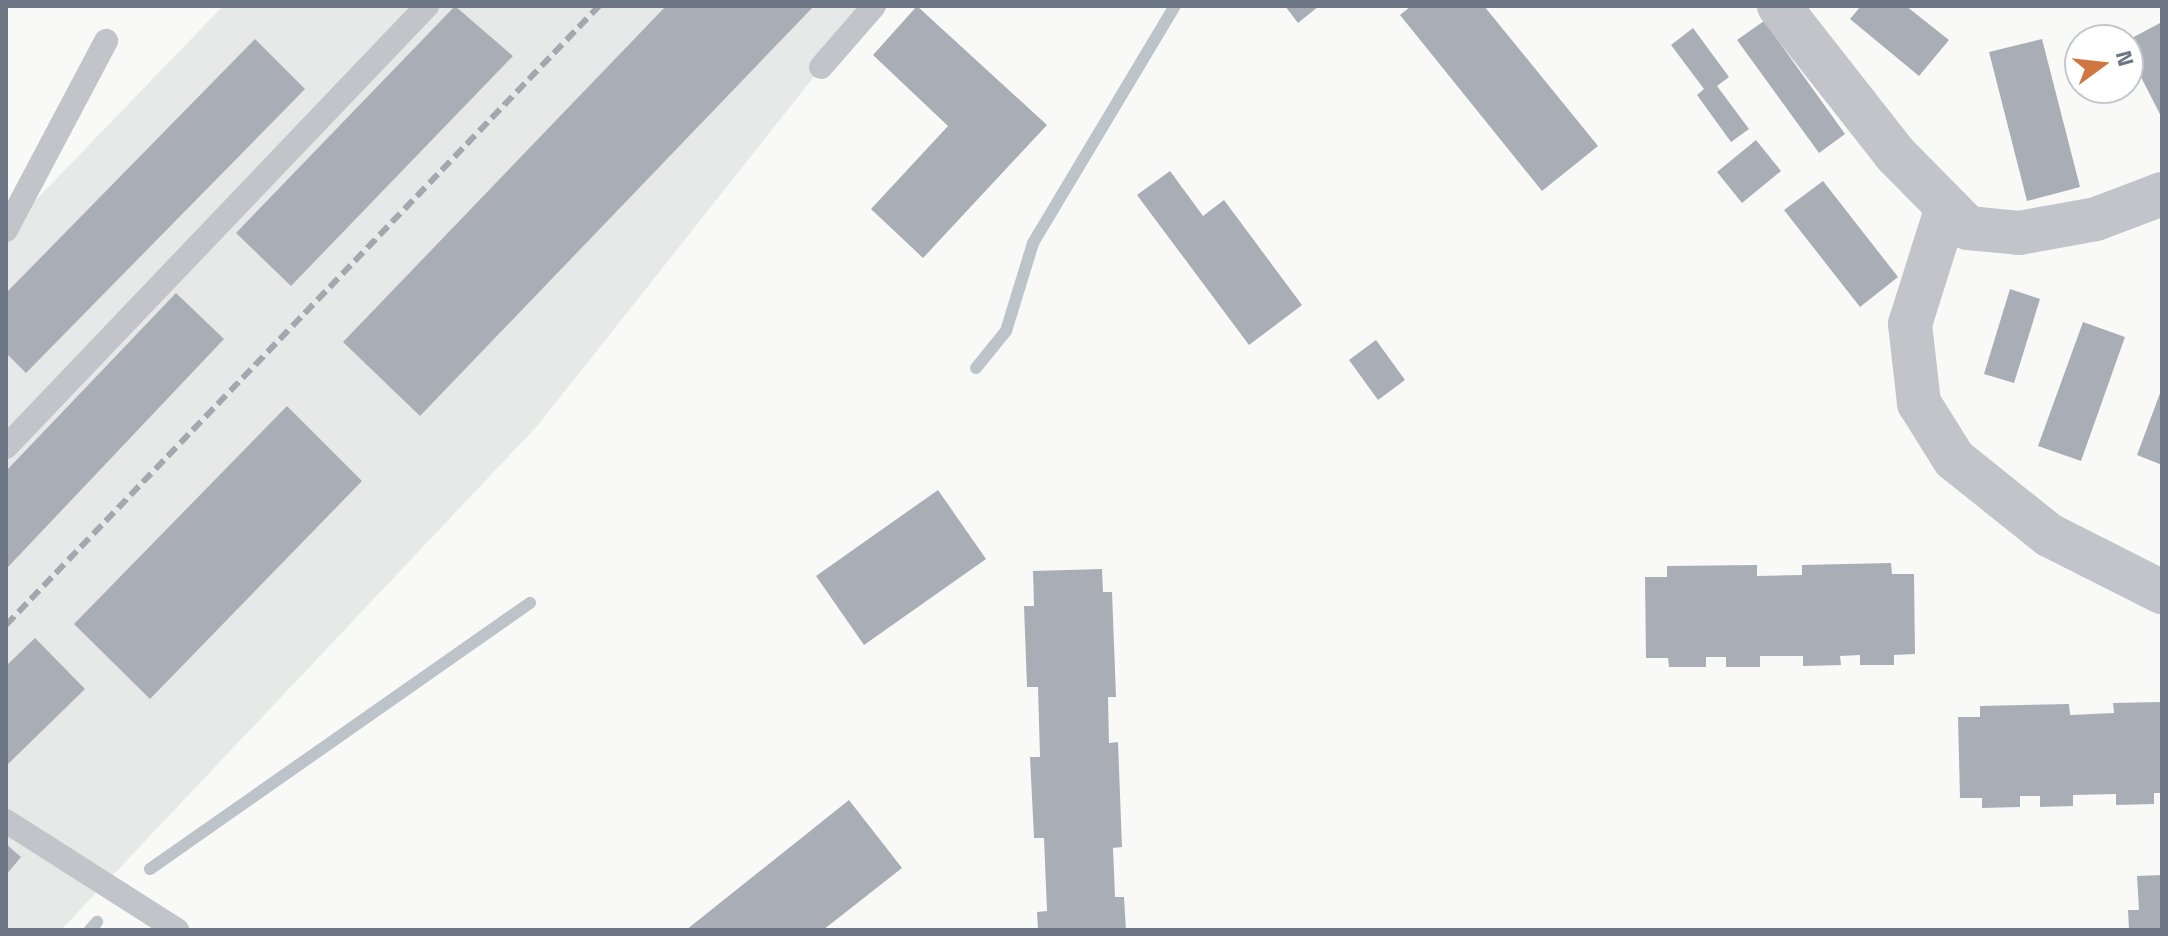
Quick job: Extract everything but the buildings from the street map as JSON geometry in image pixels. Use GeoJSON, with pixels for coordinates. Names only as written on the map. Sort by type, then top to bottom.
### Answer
{"type":"FeatureCollection","features":[{"type":"Feature","properties":{"kind":"street"},"geometry":{"type":"LineString","coordinates":[[1779,6],[1860,113],[1946,210],[1968,228],[2019,233],[2096,219],[2162,194]]}},
{"type":"Feature","properties":{"kind":"street"},"geometry":{"type":"LineString","coordinates":[[1946,210],[1910,324],[1919,403],[1954,459],[2049,535],[2162,592]]}},
{"type":"Feature","properties":{"kind":"lane"},"geometry":{"type":"LineString","coordinates":[[6,447],[427,6]]}},
{"type":"Feature","properties":{"kind":"lane"},"geometry":{"type":"LineString","coordinates":[[821,67],[874,6]]}},
{"type":"Feature","properties":{"kind":"lane"},"geometry":{"type":"LineString","coordinates":[[6,230],[106,41]]}},
{"type":"Feature","properties":{"kind":"lane"},"geometry":{"type":"LineString","coordinates":[[6,821],[177,930]]}},
{"type":"Feature","properties":{"kind":"shaded area"},"geometry":{"type":"Polygon","coordinates":[[[223,6],[870,6],[538,425],[61,930],[6,930],[6,231],[223,6]]]}},
{"type":"Feature","properties":{"kind":"waterway"},"geometry":{"type":"LineString","coordinates":[[976,368],[1006,331],[1033,243],[1175,6]]}},
{"type":"Feature","properties":{"kind":"waterway"},"geometry":{"type":"LineString","coordinates":[[150,869],[530,603]]}},
{"type":"Feature","properties":{"kind":"waterway"},"geometry":{"type":"LineString","coordinates":[[90,930],[97,922]]}},
{"type":"Feature","properties":{"kind":"railway"},"geometry":{"type":"LineString","coordinates":[[6,625],[599,6]]}}]}
